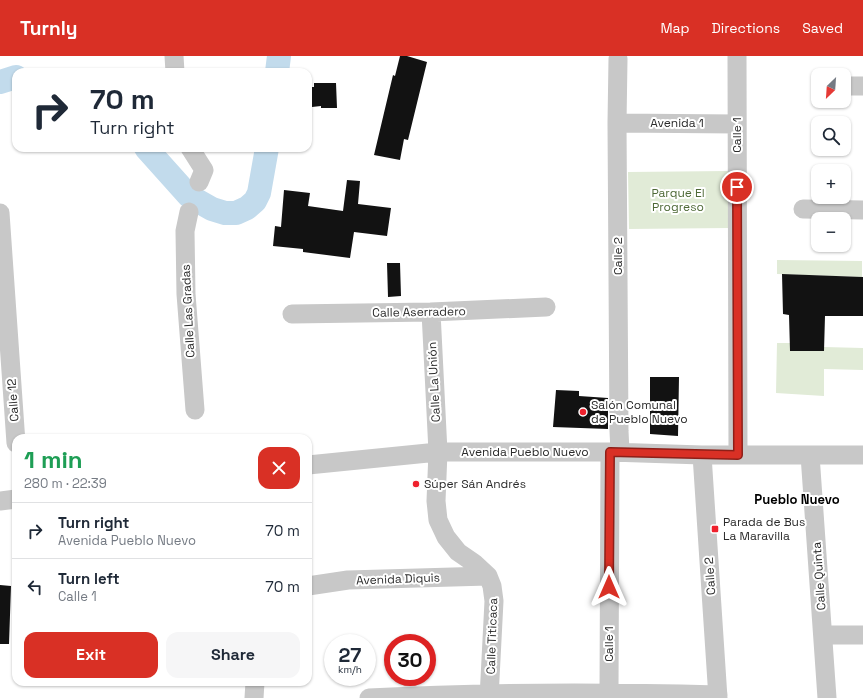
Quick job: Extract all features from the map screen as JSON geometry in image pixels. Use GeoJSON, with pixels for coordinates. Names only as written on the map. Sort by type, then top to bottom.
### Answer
{"type":"FeatureCollection","features":[{"type":"Feature","properties":{"kind":"street"},"geometry":{"type":"LineString","coordinates":[[174,56],[175,68]]}},
{"type":"Feature","properties":{"kind":"street","name":"Calle 1"},"geometry":{"type":"LineString","coordinates":[[737,56],[738,455]]}},
{"type":"Feature","properties":{"kind":"street","name":"Calle 2"},"geometry":{"type":"LineString","coordinates":[[615,452],[618,396],[618,59]]}},
{"type":"Feature","properties":{"kind":"street"},"geometry":{"type":"LineString","coordinates":[[851,86],[863,86]]}},
{"type":"Feature","properties":{"kind":"street","name":"Avenida 1"},"geometry":{"type":"LineString","coordinates":[[617,123],[737,124]]}},
{"type":"Feature","properties":{"kind":"street"},"geometry":{"type":"LineString","coordinates":[[192,152],[202,176]]}},
{"type":"Feature","properties":{"kind":"street"},"geometry":{"type":"LineString","coordinates":[[803,209],[863,210]]}},
{"type":"Feature","properties":{"kind":"street","name":"Calle Las Gradas"},"geometry":{"type":"LineString","coordinates":[[189,212],[185,231],[186,294],[195,410]]}},
{"type":"Feature","properties":{"kind":"street","name":"Calle 12"},"geometry":{"type":"LineString","coordinates":[[0,213],[15,434]]}},
{"type":"Feature","properties":{"kind":"street","name":"Calle Aserradero"},"geometry":{"type":"LineString","coordinates":[[292,314],[431,312],[546,307]]}},
{"type":"Feature","properties":{"kind":"street","name":"Calle La Unión"},"geometry":{"type":"LineString","coordinates":[[431,312],[438,452]]}},
{"type":"Feature","properties":{"kind":"street"},"geometry":{"type":"LineString","coordinates":[[438,452],[436,501],[438,520],[446,537],[458,552],[474,563],[488,576]]}},
{"type":"Feature","properties":{"kind":"street","name":"Avenida Pueblo Nuevo"},"geometry":{"type":"LineString","coordinates":[[312,465],[438,452],[615,452],[702,455],[863,456]]}},
{"type":"Feature","properties":{"kind":"street","name":"Calle 1"},"geometry":{"type":"LineString","coordinates":[[609,692],[615,452]]}},
{"type":"Feature","properties":{"kind":"street","name":"Calle 2"},"geometry":{"type":"LineString","coordinates":[[702,455],[718,696]]}},
{"type":"Feature","properties":{"kind":"street","name":"Calle Quinta"},"geometry":{"type":"LineString","coordinates":[[810,455],[828,698]]}},
{"type":"Feature","properties":{"kind":"street"},"geometry":{"type":"LineString","coordinates":[[0,501],[12,500]]}},
{"type":"Feature","properties":{"kind":"street","name":"Avenida Diquis"},"geometry":{"type":"LineString","coordinates":[[312,585],[348,580],[488,576]]}},
{"type":"Feature","properties":{"kind":"street","name":"Calle Titicaca"},"geometry":{"type":"LineString","coordinates":[[488,576],[492,586],[494,601],[489,696]]}},
{"type":"Feature","properties":{"kind":"street"},"geometry":{"type":"LineString","coordinates":[[823,635],[863,636]]}},
{"type":"Feature","properties":{"kind":"street"},"geometry":{"type":"LineString","coordinates":[[254,698],[255,686]]}},
{"type":"Feature","properties":{"kind":"street"},"geometry":{"type":"LineString","coordinates":[[370,698],[609,692],[718,696]]}},
{"type":"Feature","properties":{"kind":"green space","name":"Parque El Progreso"},"geometry":{"type":"Polygon","coordinates":[[[728,171],[729,228],[629,229],[628,172],[728,171]]]}},
{"type":"Feature","properties":{"kind":"green space"},"geometry":{"type":"Polygon","coordinates":[[[777,260],[862,261],[862,277],[777,274],[777,260]]]}},
{"type":"Feature","properties":{"kind":"green space"},"geometry":{"type":"Polygon","coordinates":[[[777,343],[790,343],[790,351],[824,351],[824,347],[863,348],[863,370],[824,369],[824,396],[776,393],[777,343]]]}},
{"type":"Feature","properties":{"kind":"building"},"geometry":{"type":"Polygon","coordinates":[[[400,56],[407,56],[427,62],[408,140],[404,139],[400,160],[374,155],[393,75],[395,76],[400,56]]]}},
{"type":"Feature","properties":{"kind":"building"},"geometry":{"type":"Polygon","coordinates":[[[314,83],[336,83],[337,108],[321,108],[321,106],[312,107],[312,87],[314,87],[314,83]]]}},
{"type":"Feature","properties":{"kind":"building"},"geometry":{"type":"Polygon","coordinates":[[[347,180],[360,181],[358,204],[391,208],[387,236],[354,232],[350,258],[303,252],[303,249],[273,246],[275,226],[281,227],[284,190],[310,193],[308,206],[343,211],[347,180]]]}},
{"type":"Feature","properties":{"kind":"building"},"geometry":{"type":"Polygon","coordinates":[[[387,263],[400,263],[401,296],[388,297],[387,263]]]}},
{"type":"Feature","properties":{"kind":"building"},"geometry":{"type":"Polygon","coordinates":[[[782,274],[863,277],[863,316],[825,316],[824,351],[790,351],[789,315],[783,314],[782,274]]]}},
{"type":"Feature","properties":{"kind":"building"},"geometry":{"type":"Polygon","coordinates":[[[650,377],[679,377],[678,436],[650,434],[650,377]]]}},
{"type":"Feature","properties":{"kind":"building","name":"Salón Comunal de Pueblo Nuevo"},"geometry":{"type":"Polygon","coordinates":[[[556,390],[579,391],[579,396],[608,398],[608,429],[553,427],[556,390]]]}},
{"type":"Feature","properties":{"kind":"building"},"geometry":{"type":"Polygon","coordinates":[[[0,585],[11,586],[9,644],[0,644],[0,585]]]}},
{"type":"Feature","properties":{"kind":"waterway"},"geometry":{"type":"LineString","coordinates":[[278,68],[279,56]]}},
{"type":"Feature","properties":{"kind":"waterway"},"geometry":{"type":"LineString","coordinates":[[0,82],[12,78]]}},
{"type":"Feature","properties":{"kind":"waterway"},"geometry":{"type":"LineString","coordinates":[[150,152],[189,196],[212,209],[225,213],[236,213],[247,208],[255,201],[259,193],[266,152]]}},
{"type":"Feature","properties":{"kind":"place","name":"Salón Comunal de Pueblo Nuevo"},"geometry":{"type":"Point","coordinates":[583,412]}},
{"type":"Feature","properties":{"kind":"place","name":"Súper Sán Andrés"},"geometry":{"type":"Point","coordinates":[416,484]}},
{"type":"Feature","properties":{"kind":"place","name":"Parada de Bus La Maravilla"},"geometry":{"type":"Point","coordinates":[715,529]}},
{"type":"Feature","properties":{"kind":"district","name":"Pueblo Nuevo"},"geometry":{"type":"Point","coordinates":[797,499]}},
{"type":"Feature","properties":{"kind":"route"},"geometry":{"type":"LineString","coordinates":[[609,587],[610,452],[738,455],[737,187]]}}]}
